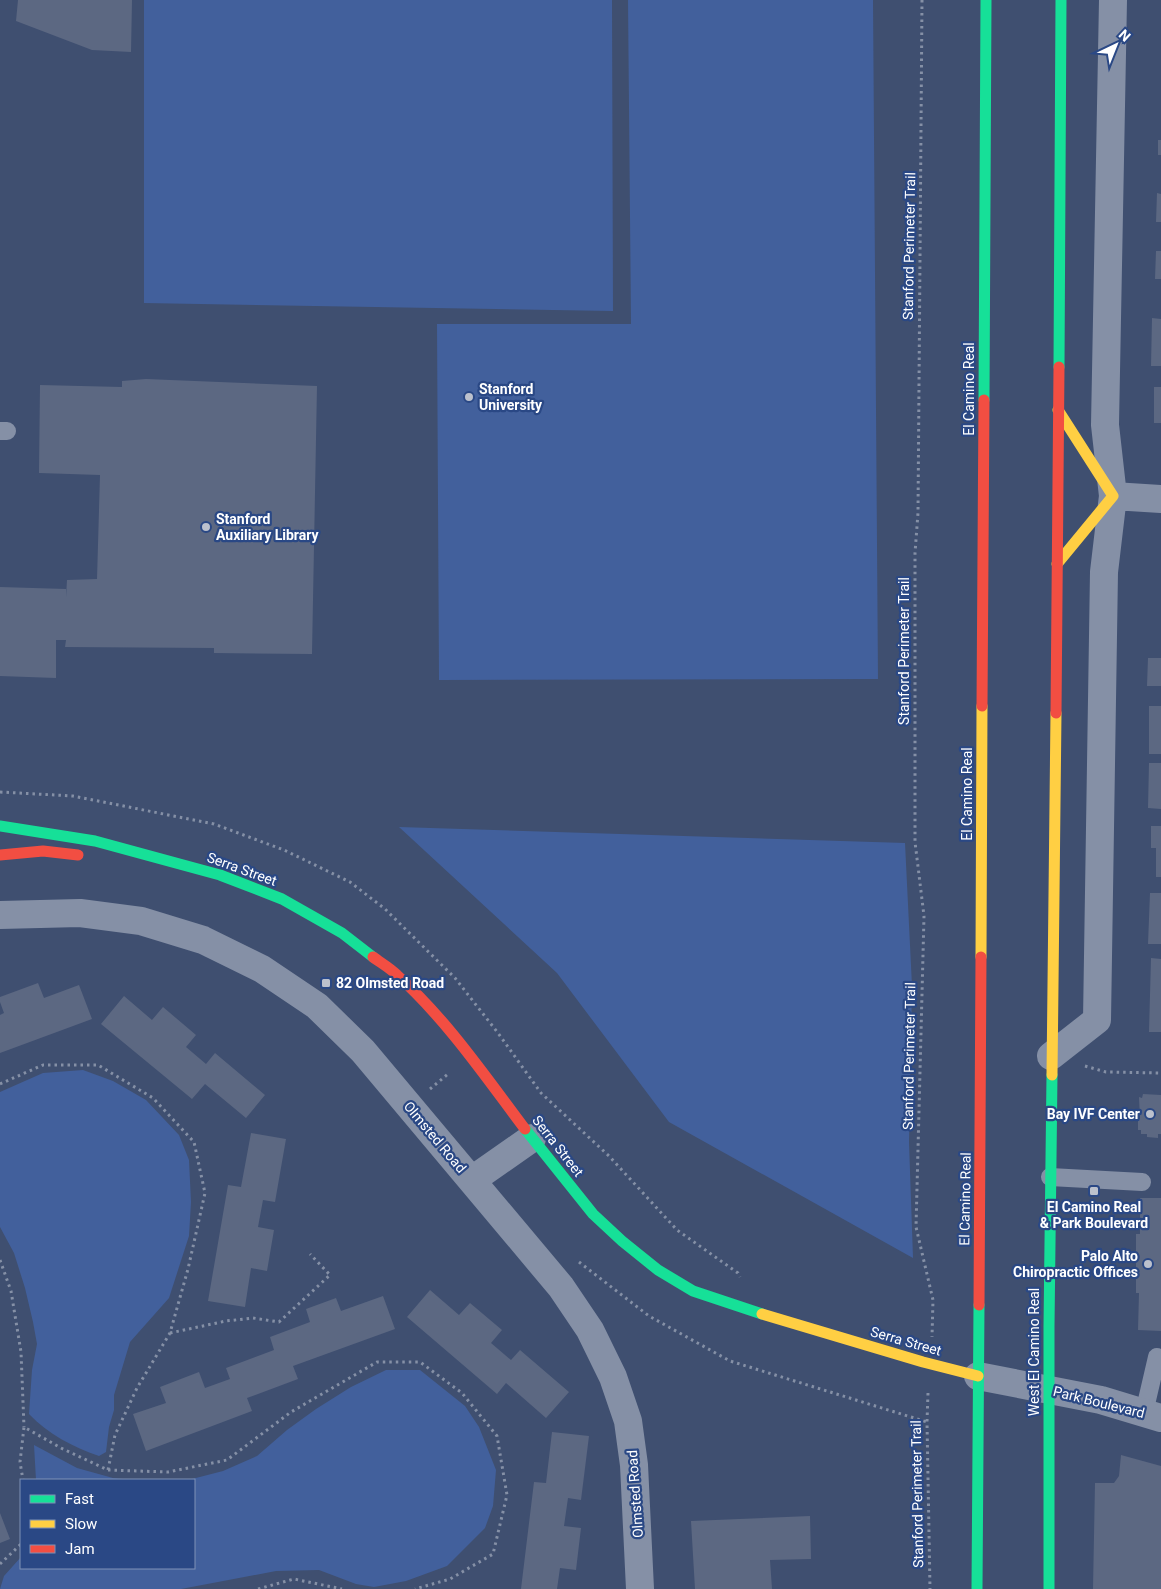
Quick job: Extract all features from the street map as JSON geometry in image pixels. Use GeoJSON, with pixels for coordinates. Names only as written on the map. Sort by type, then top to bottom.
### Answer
{"type":"FeatureCollection","features":[{"type":"Feature","properties":{"kind":"main road","name":"El Camino Real"},"geometry":{"type":"LineString","coordinates":[[977,1589],[986,0]]}},
{"type":"Feature","properties":{"kind":"main road"},"geometry":{"type":"LineString","coordinates":[[1051,1056],[1061,0]]}},
{"type":"Feature","properties":{"kind":"main road"},"geometry":{"type":"LineString","coordinates":[[1057,564],[1113,496],[1058,410]]}},
{"type":"Feature","properties":{"kind":"main road","name":"Serra Street"},"geometry":{"type":"LineString","coordinates":[[0,826],[95,841],[220,875],[282,900],[342,933],[397,975],[443,1023],[593,1214],[622,1241],[658,1270],[693,1292],[801,1327],[978,1376]]}},
{"type":"Feature","properties":{"kind":"main road"},"geometry":{"type":"LineString","coordinates":[[0,855],[43,852],[86,856]]}},
{"type":"Feature","properties":{"kind":"main road","name":"Serra Street"},"geometry":{"type":"LineString","coordinates":[[114,857],[162,860]]}},
{"type":"Feature","properties":{"kind":"main road","name":"West El Camino Real"},"geometry":{"type":"LineString","coordinates":[[1049,1589],[1051,1056]]}},
{"type":"Feature","properties":{"kind":"street"},"geometry":{"type":"LineString","coordinates":[[1051,1056],[1097,1020],[1104,572],[1113,496],[1105,425],[1113,0]]}},
{"type":"Feature","properties":{"kind":"street"},"geometry":{"type":"LineString","coordinates":[[1113,496],[1161,499]]}},
{"type":"Feature","properties":{"kind":"street","name":"Olmsted Road"},"geometry":{"type":"LineString","coordinates":[[0,915],[80,913],[141,921],[203,940],[262,969],[317,1006],[363,1051],[560,1287],[590,1330],[613,1377],[628,1421],[634,1465],[640,1589]]}},
{"type":"Feature","properties":{"kind":"street"},"geometry":{"type":"LineString","coordinates":[[472,1180],[532,1138]]}},
{"type":"Feature","properties":{"kind":"street","name":"Park Boulevard"},"geometry":{"type":"LineString","coordinates":[[978,1376],[1101,1400],[1153,1415]]}},
{"type":"Feature","properties":{"kind":"lane"},"geometry":{"type":"LineString","coordinates":[[1050,1177],[1142,1182]]}},
{"type":"Feature","properties":{"kind":"lane"},"geometry":{"type":"LineString","coordinates":[[1153,1415],[1156,1357]]}},
{"type":"Feature","properties":{"kind":"path","name":"Stanford Perimeter Trail"},"geometry":{"type":"LineString","coordinates":[[922,0],[918,514],[915,553],[915,842],[924,916],[916,1227],[933,1300]]}},
{"type":"Feature","properties":{"kind":"path"},"geometry":{"type":"LineString","coordinates":[[1051,1056],[1106,1072],[1161,1073]]}},
{"type":"Feature","properties":{"kind":"path"},"geometry":{"type":"LineString","coordinates":[[0,1084],[44,1065],[98,1065],[153,1098],[194,1142],[204,1193],[188,1269],[170,1333],[137,1388],[115,1435],[108,1470]]}},
{"type":"Feature","properties":{"kind":"path"},"geometry":{"type":"LineString","coordinates":[[429,1090],[454,1069]]}},
{"type":"Feature","properties":{"kind":"path"},"geometry":{"type":"LineString","coordinates":[[170,1333],[226,1321],[252,1318],[279,1322],[330,1275],[310,1254]]}},
{"type":"Feature","properties":{"kind":"path"},"geometry":{"type":"LineString","coordinates":[[0,1260],[10,1291],[21,1352],[24,1427],[20,1462],[23,1479]]}},
{"type":"Feature","properties":{"kind":"path"},"geometry":{"type":"LineString","coordinates":[[579,1262],[648,1316],[730,1361],[927,1422]]}},
{"type":"Feature","properties":{"kind":"path"},"geometry":{"type":"LineString","coordinates":[[24,1427],[61,1448],[108,1470],[168,1472],[227,1460],[291,1412],[377,1362],[420,1362],[462,1393],[497,1436],[507,1495],[494,1554],[450,1580],[415,1589]]}},
{"type":"Feature","properties":{"kind":"path","name":"Stanford Perimeter Trail"},"geometry":{"type":"LineString","coordinates":[[928,1398],[930,1589]]}},
{"type":"Feature","properties":{"kind":"path"},"geometry":{"type":"LineString","coordinates":[[0,1564],[20,1545]]}},
{"type":"Feature","properties":{"kind":"path"},"geometry":{"type":"LineString","coordinates":[[258,1589],[294,1579],[336,1586],[342,1589]]}},
{"type":"Feature","properties":{"kind":"shaded area"},"geometry":{"type":"Polygon","coordinates":[[[144,0],[612,0],[613,311],[144,303],[144,0]]]}},
{"type":"Feature","properties":{"kind":"shaded area"},"geometry":{"type":"Polygon","coordinates":[[[628,0],[873,0],[878,679],[439,680],[437,324],[631,324],[628,0]]]}},
{"type":"Feature","properties":{"kind":"shaded area"},"geometry":{"type":"Polygon","coordinates":[[[399,827],[905,843],[912,986],[909,1142],[913,1258],[669,1122],[557,973],[399,827]]]}},
{"type":"Feature","properties":{"kind":"shaded area"},"geometry":{"type":"Polygon","coordinates":[[[83,1070],[113,1081],[146,1100],[179,1135],[189,1160],[191,1202],[189,1236],[169,1298],[130,1342],[114,1395],[114,1410],[109,1427],[106,1452],[99,1456],[61,1439],[44,1428],[29,1414],[32,1370],[37,1344],[25,1288],[14,1253],[0,1227],[0,1092],[43,1073],[83,1070]]]}},
{"type":"Feature","properties":{"kind":"shaded area"},"geometry":{"type":"Polygon","coordinates":[[[386,1370],[420,1370],[465,1406],[479,1427],[496,1470],[493,1506],[485,1528],[447,1566],[406,1581],[374,1587],[356,1584],[319,1570],[276,1571],[181,1589],[0,1589],[4,1576],[20,1558],[20,1569],[195,1569],[195,1479],[192,1479],[223,1471],[257,1456],[287,1430],[351,1387],[386,1370]]]}},
{"type":"Feature","properties":{"kind":"shaded area"},"geometry":{"type":"Polygon","coordinates":[[[34,1445],[77,1468],[123,1479],[36,1479],[34,1445]]]}},
{"type":"Feature","properties":{"kind":"building"},"geometry":{"type":"Polygon","coordinates":[[[18,0],[132,0],[131,52],[92,50],[16,21],[18,0]]]}},
{"type":"Feature","properties":{"kind":"building"},"geometry":{"type":"Polygon","coordinates":[[[1158,140],[1161,140],[1161,155],[1158,155],[1158,140]]]}},
{"type":"Feature","properties":{"kind":"building"},"geometry":{"type":"Polygon","coordinates":[[[1157,193],[1161,194],[1161,222],[1156,222],[1157,193]]]}},
{"type":"Feature","properties":{"kind":"building"},"geometry":{"type":"Polygon","coordinates":[[[1156,251],[1161,251],[1161,279],[1155,279],[1156,251]]]}},
{"type":"Feature","properties":{"kind":"building"},"geometry":{"type":"Polygon","coordinates":[[[1152,318],[1161,319],[1161,366],[1151,366],[1152,318]]]}},
{"type":"Feature","properties":{"kind":"building","name":"Stanford Auxiliary Library"},"geometry":{"type":"Polygon","coordinates":[[[146,379],[317,386],[312,654],[214,653],[214,648],[65,647],[66,640],[56,640],[56,678],[0,676],[0,587],[66,589],[66,597],[67,580],[97,579],[100,475],[39,473],[40,385],[122,387],[122,381],[146,379]]]}},
{"type":"Feature","properties":{"kind":"building"},"geometry":{"type":"Polygon","coordinates":[[[1154,387],[1161,387],[1161,423],[1154,423],[1154,387]]]}},
{"type":"Feature","properties":{"kind":"building"},"geometry":{"type":"Polygon","coordinates":[[[1148,658],[1161,658],[1161,686],[1147,686],[1148,658]]]}},
{"type":"Feature","properties":{"kind":"building"},"geometry":{"type":"Polygon","coordinates":[[[1149,706],[1161,706],[1161,754],[1149,754],[1149,706]]]}},
{"type":"Feature","properties":{"kind":"building"},"geometry":{"type":"Polygon","coordinates":[[[1149,763],[1161,763],[1161,809],[1148,808],[1149,763]]]}},
{"type":"Feature","properties":{"kind":"building"},"geometry":{"type":"Polygon","coordinates":[[[1151,826],[1161,826],[1161,877],[1156,877],[1156,848],[1151,848],[1151,826]]]}},
{"type":"Feature","properties":{"kind":"building"},"geometry":{"type":"Polygon","coordinates":[[[1150,893],[1161,893],[1161,944],[1148,944],[1150,893]]]}},
{"type":"Feature","properties":{"kind":"building"},"geometry":{"type":"Polygon","coordinates":[[[1151,958],[1161,959],[1161,1032],[1149,1032],[1151,958]]]}},
{"type":"Feature","properties":{"kind":"building"},"geometry":{"type":"Polygon","coordinates":[[[38,983],[44,998],[79,985],[92,1019],[0,1053],[0,1015],[4,1013],[0,997],[38,983]]]}},
{"type":"Feature","properties":{"kind":"building"},"geometry":{"type":"Polygon","coordinates":[[[124,996],[152,1020],[163,1007],[196,1035],[186,1047],[206,1064],[215,1053],[265,1095],[246,1118],[205,1084],[192,1099],[101,1024],[124,996]]]}},
{"type":"Feature","properties":{"kind":"building","name":"Bay IVF Center"},"geometry":{"type":"Polygon","coordinates":[[[1143,1094],[1161,1095],[1161,1134],[1158,1134],[1158,1138],[1147,1137],[1147,1134],[1141,1134],[1141,1130],[1138,1130],[1138,1119],[1140,1119],[1139,1097],[1142,1098],[1143,1094]]]}},
{"type":"Feature","properties":{"kind":"building"},"geometry":{"type":"Polygon","coordinates":[[[251,1133],[286,1139],[275,1202],[263,1200],[258,1227],[274,1230],[267,1271],[251,1268],[245,1307],[208,1301],[228,1185],[241,1187],[251,1133]]]}},
{"type":"Feature","properties":{"kind":"building","name":"Palo Alto Chiropractic Offices"},"geometry":{"type":"Polygon","coordinates":[[[1140,1198],[1161,1198],[1161,1331],[1138,1330],[1139,1293],[1136,1293],[1136,1273],[1138,1273],[1139,1269],[1136,1269],[1136,1259],[1139,1259],[1139,1254],[1136,1254],[1136,1234],[1140,1234],[1140,1198]]]}},
{"type":"Feature","properties":{"kind":"building"},"geometry":{"type":"Polygon","coordinates":[[[430,1290],[459,1315],[470,1303],[502,1330],[491,1343],[511,1360],[520,1350],[569,1392],[546,1418],[506,1383],[497,1394],[407,1317],[430,1290]]]}},
{"type":"Feature","properties":{"kind":"building"},"geometry":{"type":"Polygon","coordinates":[[[383,1296],[395,1329],[293,1366],[298,1379],[247,1398],[252,1411],[146,1451],[133,1414],[166,1403],[160,1387],[199,1372],[205,1388],[230,1379],[226,1368],[274,1350],[270,1337],[310,1322],[306,1309],[336,1298],[341,1311],[383,1296]]]}},
{"type":"Feature","properties":{"kind":"building"},"geometry":{"type":"Polygon","coordinates":[[[552,1432],[589,1436],[581,1500],[568,1498],[564,1526],[581,1528],[576,1570],[560,1568],[557,1589],[521,1589],[534,1482],[546,1483],[552,1432]]]}},
{"type":"Feature","properties":{"kind":"building"},"geometry":{"type":"Polygon","coordinates":[[[1121,1455],[1161,1466],[1161,1589],[1093,1589],[1095,1483],[1114,1483],[1119,1476],[1121,1455]]]}},
{"type":"Feature","properties":{"kind":"building"},"geometry":{"type":"Polygon","coordinates":[[[0,1513],[10,1539],[0,1543],[0,1513]]]}},
{"type":"Feature","properties":{"kind":"building"},"geometry":{"type":"Polygon","coordinates":[[[810,1516],[811,1559],[770,1560],[772,1589],[695,1589],[691,1521],[810,1516]]]}},
{"type":"Feature","properties":{"kind":"traffic: fast"},"geometry":{"type":"LineString","coordinates":[[984,400],[986,0]]}},
{"type":"Feature","properties":{"kind":"traffic: fast"},"geometry":{"type":"LineString","coordinates":[[1059,367],[1061,0]]}},
{"type":"Feature","properties":{"kind":"traffic: fast"},"geometry":{"type":"LineString","coordinates":[[0,826],[95,841],[220,875],[282,899],[342,933],[373,957]]}},
{"type":"Feature","properties":{"kind":"traffic: fast"},"geometry":{"type":"LineString","coordinates":[[1049,1589],[1049,1327],[1052,1075]]}},
{"type":"Feature","properties":{"kind":"traffic: fast"},"geometry":{"type":"LineString","coordinates":[[525,1129],[593,1214],[622,1241],[658,1270],[693,1291],[762,1314]]}},
{"type":"Feature","properties":{"kind":"traffic: fast"},"geometry":{"type":"LineString","coordinates":[[977,1589],[979,1305]]}},
{"type":"Feature","properties":{"kind":"traffic: slow"},"geometry":{"type":"LineString","coordinates":[[1057,564],[1113,496],[1058,410]]}},
{"type":"Feature","properties":{"kind":"traffic: slow"},"geometry":{"type":"LineString","coordinates":[[981,957],[982,706]]}},
{"type":"Feature","properties":{"kind":"traffic: slow"},"geometry":{"type":"LineString","coordinates":[[1052,1075],[1056,713]]}},
{"type":"Feature","properties":{"kind":"traffic: slow"},"geometry":{"type":"LineString","coordinates":[[762,1314],[923,1362],[978,1376]]}},
{"type":"Feature","properties":{"kind":"traffic: jam"},"geometry":{"type":"LineString","coordinates":[[1056,713],[1059,367]]}},
{"type":"Feature","properties":{"kind":"traffic: jam"},"geometry":{"type":"LineString","coordinates":[[982,706],[984,400]]}},
{"type":"Feature","properties":{"kind":"traffic: jam"},"geometry":{"type":"LineString","coordinates":[[0,855],[43,851],[78,855]]}},
{"type":"Feature","properties":{"kind":"traffic: jam"},"geometry":{"type":"LineString","coordinates":[[373,957],[394,972],[415,992],[449,1030],[525,1129]]}},
{"type":"Feature","properties":{"kind":"traffic: jam"},"geometry":{"type":"LineString","coordinates":[[979,1305],[981,957]]}},
{"type":"Feature","properties":{"kind":"place","name":"Stanford University"},"geometry":{"type":"Point","coordinates":[469,397]}},
{"type":"Feature","properties":{"kind":"place","name":"Stanford Auxiliary Library"},"geometry":{"type":"Point","coordinates":[206,527]}},
{"type":"Feature","properties":{"kind":"place","name":"82 Olmsted Road"},"geometry":{"type":"Point","coordinates":[326,983]}},
{"type":"Feature","properties":{"kind":"place","name":"Bay IVF Center"},"geometry":{"type":"Point","coordinates":[1150,1114]}},
{"type":"Feature","properties":{"kind":"place","name":"El Camino Real & Park Boulevard"},"geometry":{"type":"Point","coordinates":[1094,1191]}},
{"type":"Feature","properties":{"kind":"place","name":"Palo Alto Chiropractic Offices"},"geometry":{"type":"Point","coordinates":[1148,1264]}}]}
